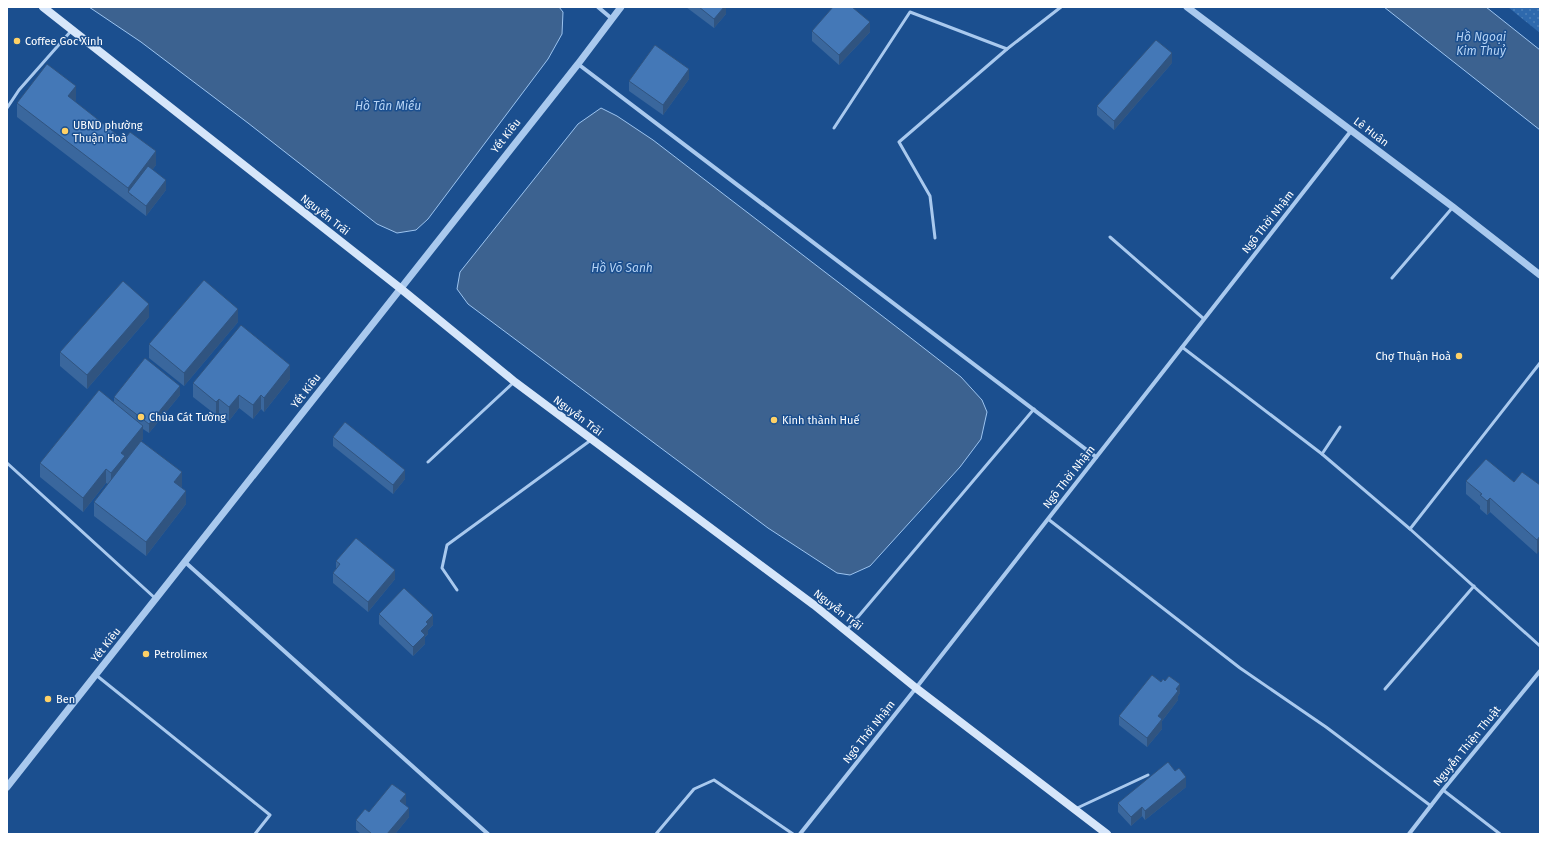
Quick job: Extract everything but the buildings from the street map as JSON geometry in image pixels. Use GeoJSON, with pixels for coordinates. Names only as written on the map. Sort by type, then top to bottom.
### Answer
{"type":"FeatureCollection","features":[{"type":"Feature","properties":{"kind":"main road","name":"Nguyễn Trãi"},"geometry":{"type":"LineString","coordinates":[[43,7],[400,288],[515,382],[814,605],[916,688],[1107,834]]}},
{"type":"Feature","properties":{"kind":"street"},"geometry":{"type":"LineString","coordinates":[[598,7],[612,18]]}},
{"type":"Feature","properties":{"kind":"street","name":"Yết Kiêu"},"geometry":{"type":"LineString","coordinates":[[7,787],[578,64],[620,7]]}},
{"type":"Feature","properties":{"kind":"street","name":"Lê Huân"},"geometry":{"type":"LineString","coordinates":[[1187,7],[1453,207],[1540,275]]}},
{"type":"Feature","properties":{"kind":"street"},"geometry":{"type":"LineString","coordinates":[[578,64],[1096,457]]}},
{"type":"Feature","properties":{"kind":"street","name":"Ngô Thời Nhậm"},"geometry":{"type":"LineString","coordinates":[[800,834],[916,688],[1351,130]]}},
{"type":"Feature","properties":{"kind":"street"},"geometry":{"type":"LineString","coordinates":[[185,562],[488,834]]}},
{"type":"Feature","properties":{"kind":"street","name":"Nguyễn Thiện Thuật"},"geometry":{"type":"LineString","coordinates":[[1409,834],[1540,671]]}},
{"type":"Feature","properties":{"kind":"lane"},"geometry":{"type":"LineString","coordinates":[[935,238],[930,196],[899,142],[1007,50],[1061,7]]}},
{"type":"Feature","properties":{"kind":"lane"},"geometry":{"type":"LineString","coordinates":[[834,128],[910,12],[1007,50]]}},
{"type":"Feature","properties":{"kind":"lane"},"geometry":{"type":"LineString","coordinates":[[7,108],[19,90],[72,30]]}},
{"type":"Feature","properties":{"kind":"lane"},"geometry":{"type":"LineString","coordinates":[[1392,278],[1453,207]]}},
{"type":"Feature","properties":{"kind":"lane"},"geometry":{"type":"LineString","coordinates":[[1110,238],[1204,319]]}},
{"type":"Feature","properties":{"kind":"lane"},"geometry":{"type":"LineString","coordinates":[[1182,347],[1322,454],[1410,529],[1540,646]]}},
{"type":"Feature","properties":{"kind":"lane"},"geometry":{"type":"LineString","coordinates":[[1410,529],[1540,363]]}},
{"type":"Feature","properties":{"kind":"lane"},"geometry":{"type":"LineString","coordinates":[[428,462],[515,382]]}},
{"type":"Feature","properties":{"kind":"lane"},"geometry":{"type":"LineString","coordinates":[[846,630],[1034,409]]}},
{"type":"Feature","properties":{"kind":"lane"},"geometry":{"type":"LineString","coordinates":[[1322,454],[1340,427]]}},
{"type":"Feature","properties":{"kind":"lane"},"geometry":{"type":"LineString","coordinates":[[457,590],[442,568],[447,545],[591,440]]}},
{"type":"Feature","properties":{"kind":"lane"},"geometry":{"type":"LineString","coordinates":[[7,462],[157,599]]}},
{"type":"Feature","properties":{"kind":"lane"},"geometry":{"type":"LineString","coordinates":[[1048,519],[1240,668],[1326,727],[1431,806]]}},
{"type":"Feature","properties":{"kind":"lane"},"geometry":{"type":"LineString","coordinates":[[1385,689],[1474,586]]}},
{"type":"Feature","properties":{"kind":"lane"},"geometry":{"type":"LineString","coordinates":[[96,675],[270,815],[255,834]]}},
{"type":"Feature","properties":{"kind":"lane"},"geometry":{"type":"LineString","coordinates":[[1075,809],[1148,775]]}},
{"type":"Feature","properties":{"kind":"lane"},"geometry":{"type":"LineString","coordinates":[[656,834],[694,788],[714,780],[793,834]]}},
{"type":"Feature","properties":{"kind":"lane"},"geometry":{"type":"LineString","coordinates":[[1443,790],[1500,834]]}},
{"type":"Feature","properties":{"kind":"shaded area"},"geometry":{"type":"Polygon","coordinates":[[[1508,7],[1540,7],[1540,33],[1508,7]]]}},
{"type":"Feature","properties":{"kind":"water","name":"Hồ Tân Miếu"},"geometry":{"type":"Polygon","coordinates":[[[89,7],[559,7],[563,12],[562,34],[548,59],[428,219],[416,230],[397,233],[377,224],[248,123],[141,42],[89,7]]]}},
{"type":"Feature","properties":{"kind":"water","name":"Hồ Ngoại Kim Thuỷ"},"geometry":{"type":"Polygon","coordinates":[[[1384,7],[1486,7],[1540,50],[1540,130],[1384,7]]]}},
{"type":"Feature","properties":{"kind":"water","name":"Hồ Võ Sanh"},"geometry":{"type":"Polygon","coordinates":[[[601,108],[617,116],[653,140],[961,377],[982,400],[987,412],[981,439],[960,467],[870,566],[850,575],[837,573],[768,528],[468,304],[457,289],[460,272],[578,124],[601,108]]]}},
{"type":"Feature","properties":{"kind":"place","name":"Coffee Goc Xinh"},"geometry":{"type":"Point","coordinates":[17,41]}},
{"type":"Feature","properties":{"kind":"place","name":"UBND phường Thuận Hoà"},"geometry":{"type":"Point","coordinates":[65,131]}},
{"type":"Feature","properties":{"kind":"place","name":"Chợ Thuận Hoà"},"geometry":{"type":"Point","coordinates":[1459,356]}},
{"type":"Feature","properties":{"kind":"place","name":"Chùa Cát Tường"},"geometry":{"type":"Point","coordinates":[141,417]}},
{"type":"Feature","properties":{"kind":"place","name":"Kinh thành Huế"},"geometry":{"type":"Point","coordinates":[774,420]}},
{"type":"Feature","properties":{"kind":"place","name":"Petrolimex"},"geometry":{"type":"Point","coordinates":[146,654]}},
{"type":"Feature","properties":{"kind":"place","name":"Ben"},"geometry":{"type":"Point","coordinates":[48,699]}}]}
